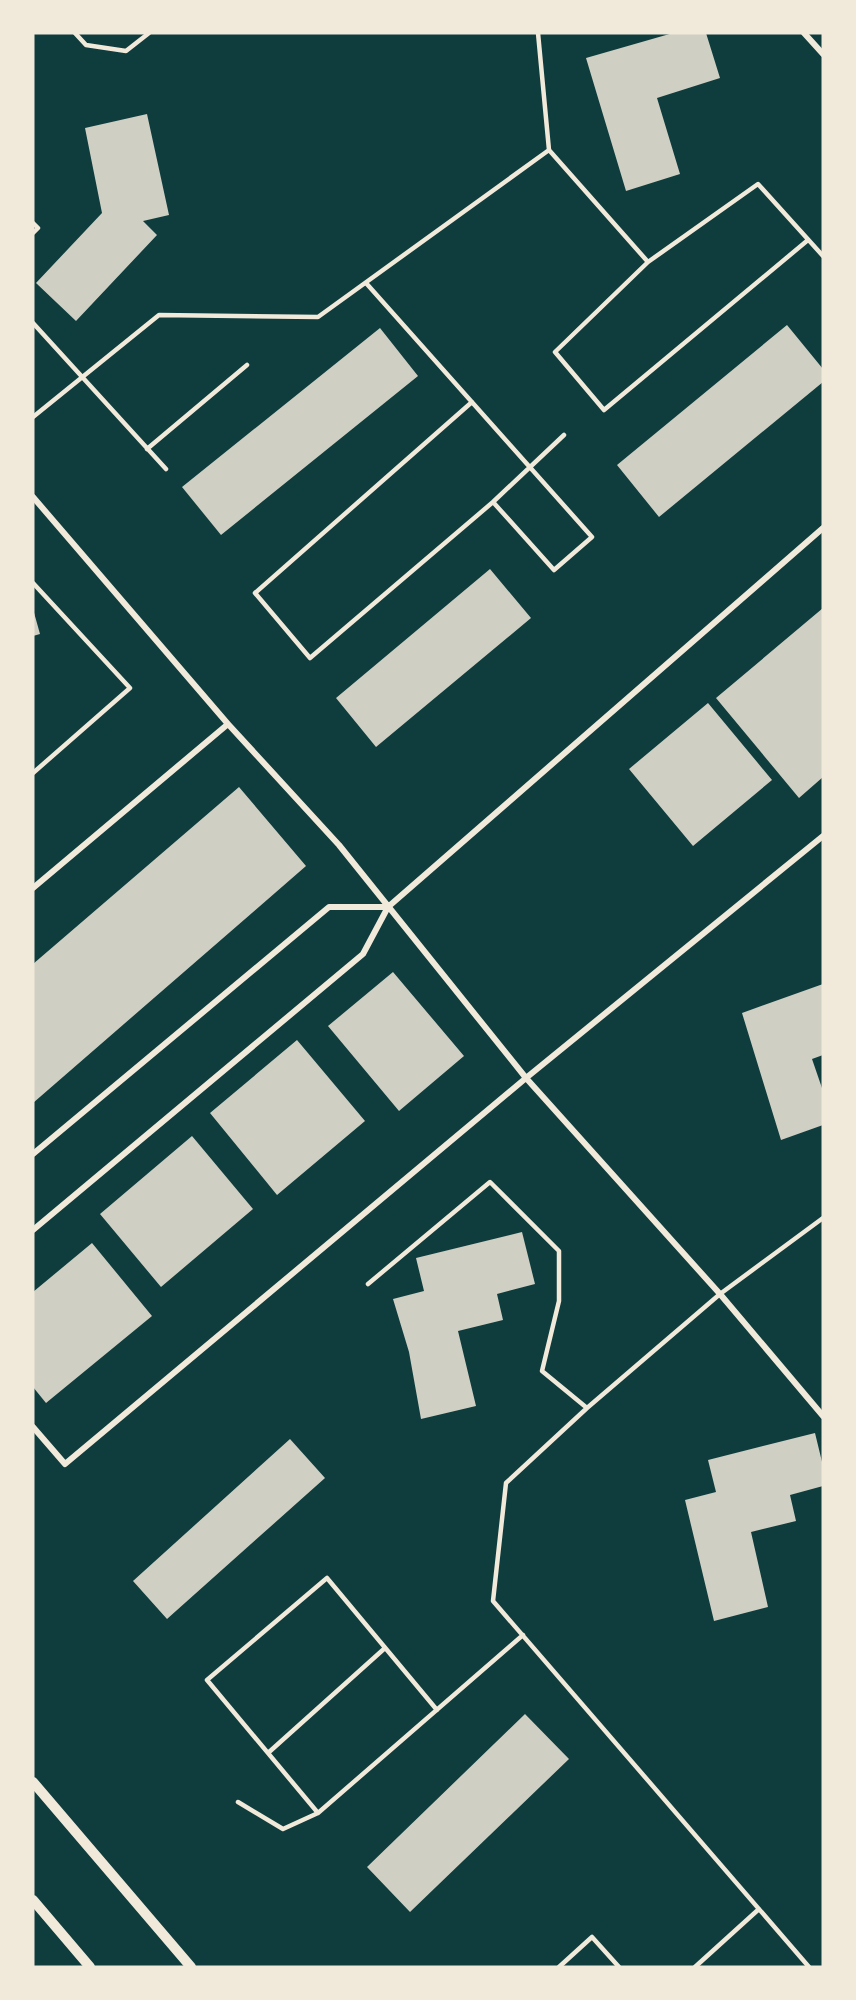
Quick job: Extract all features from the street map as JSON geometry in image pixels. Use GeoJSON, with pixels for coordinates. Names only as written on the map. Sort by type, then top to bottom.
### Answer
{"type":"FeatureCollection","features":[{"type":"Feature","properties":{"kind":"street"},"geometry":{"type":"LineString","coordinates":[[804,33],[823,54]]}},
{"type":"Feature","properties":{"kind":"street"},"geometry":{"type":"LineString","coordinates":[[33,497],[228,724],[339,845],[526,1078],[720,1294],[823,1416]]}},
{"type":"Feature","properties":{"kind":"street"},"geometry":{"type":"LineString","coordinates":[[33,1230],[363,954],[388,907],[823,528]]}},
{"type":"Feature","properties":{"kind":"street"},"geometry":{"type":"LineString","coordinates":[[33,888],[228,724]]}},
{"type":"Feature","properties":{"kind":"street"},"geometry":{"type":"LineString","coordinates":[[33,1427],[65,1464],[526,1078],[823,836]]}},
{"type":"Feature","properties":{"kind":"street"},"geometry":{"type":"LineString","coordinates":[[33,1154],[329,908],[388,907]]}},
{"type":"Feature","properties":{"kind":"street"},"geometry":{"type":"LineString","coordinates":[[33,1782],[191,1967]]}},
{"type":"Feature","properties":{"kind":"street"},"geometry":{"type":"LineString","coordinates":[[33,1900],[90,1967]]}},
{"type":"Feature","properties":{"kind":"lane"},"geometry":{"type":"LineString","coordinates":[[75,33],[86,45],[126,51],[149,33]]}},
{"type":"Feature","properties":{"kind":"lane"},"geometry":{"type":"LineString","coordinates":[[538,33],[549,150],[648,262]]}},
{"type":"Feature","properties":{"kind":"lane"},"geometry":{"type":"LineString","coordinates":[[33,417],[159,315],[318,318],[549,150]]}},
{"type":"Feature","properties":{"kind":"lane"},"geometry":{"type":"LineString","coordinates":[[808,240],[604,410],[555,352],[648,262],[758,184],[823,256]]}},
{"type":"Feature","properties":{"kind":"lane"},"geometry":{"type":"LineString","coordinates":[[33,223],[38,228],[33,233]]}},
{"type":"Feature","properties":{"kind":"lane"},"geometry":{"type":"LineString","coordinates":[[366,283],[592,537],[554,570],[493,502]]}},
{"type":"Feature","properties":{"kind":"lane"},"geometry":{"type":"LineString","coordinates":[[33,323],[166,469]]}},
{"type":"Feature","properties":{"kind":"lane"},"geometry":{"type":"LineString","coordinates":[[147,449],[247,365]]}},
{"type":"Feature","properties":{"kind":"lane"},"geometry":{"type":"LineString","coordinates":[[472,402],[255,592],[310,658],[493,502],[564,435]]}},
{"type":"Feature","properties":{"kind":"lane"},"geometry":{"type":"LineString","coordinates":[[33,583],[130,688],[33,773]]}},
{"type":"Feature","properties":{"kind":"lane"},"geometry":{"type":"LineString","coordinates":[[368,1284],[490,1182],[559,1251],[559,1301],[542,1371],[587,1408]]}},
{"type":"Feature","properties":{"kind":"lane"},"geometry":{"type":"LineString","coordinates":[[809,1967],[493,1601],[506,1483],[587,1408],[720,1294],[823,1218]]}},
{"type":"Feature","properties":{"kind":"lane"},"geometry":{"type":"LineString","coordinates":[[318,1812],[207,1680],[327,1578],[437,1710]]}},
{"type":"Feature","properties":{"kind":"lane"},"geometry":{"type":"LineString","coordinates":[[238,1802],[283,1829],[318,1812],[523,1635]]}},
{"type":"Feature","properties":{"kind":"lane"},"geometry":{"type":"LineString","coordinates":[[268,1753],[385,1648]]}},
{"type":"Feature","properties":{"kind":"lane"},"geometry":{"type":"LineString","coordinates":[[695,1967],[759,1909]]}},
{"type":"Feature","properties":{"kind":"lane"},"geometry":{"type":"LineString","coordinates":[[558,1967],[592,1937],[619,1967]]}},
{"type":"Feature","properties":{"kind":"building"},"geometry":{"type":"Polygon","coordinates":[[[673,33],[706,33],[720,78],[657,98],[680,174],[626,191],[586,58],[673,33]]]}},
{"type":"Feature","properties":{"kind":"building"},"geometry":{"type":"Polygon","coordinates":[[[147,114],[169,215],[143,221],[157,235],[76,321],[36,283],[102,213],[85,128],[147,114]]]}},
{"type":"Feature","properties":{"kind":"building"},"geometry":{"type":"Polygon","coordinates":[[[787,325],[823,369],[823,382],[659,517],[617,465],[787,325]]]}},
{"type":"Feature","properties":{"kind":"building"},"geometry":{"type":"Polygon","coordinates":[[[380,328],[418,376],[221,535],[182,487],[380,328]]]}},
{"type":"Feature","properties":{"kind":"building"},"geometry":{"type":"Polygon","coordinates":[[[490,569],[531,618],[376,747],[336,698],[490,569]]]}},
{"type":"Feature","properties":{"kind":"building"},"geometry":{"type":"Polygon","coordinates":[[[823,608],[823,777],[799,798],[716,698],[823,608]]]}},
{"type":"Feature","properties":{"kind":"building"},"geometry":{"type":"Polygon","coordinates":[[[33,609],[40,634],[33,636],[33,609]]]}},
{"type":"Feature","properties":{"kind":"building"},"geometry":{"type":"Polygon","coordinates":[[[708,703],[772,780],[693,846],[629,769],[708,703]]]}},
{"type":"Feature","properties":{"kind":"building"},"geometry":{"type":"Polygon","coordinates":[[[239,787],[306,866],[33,1103],[33,964],[239,787]]]}},
{"type":"Feature","properties":{"kind":"building"},"geometry":{"type":"Polygon","coordinates":[[[393,972],[464,1056],[399,1111],[328,1026],[393,972]]]}},
{"type":"Feature","properties":{"kind":"building"},"geometry":{"type":"Polygon","coordinates":[[[823,984],[823,1055],[812,1059],[823,1091],[823,1125],[781,1140],[742,1013],[823,984]]]}},
{"type":"Feature","properties":{"kind":"building"},"geometry":{"type":"Polygon","coordinates":[[[297,1040],[365,1121],[277,1195],[210,1113],[297,1040]]]}},
{"type":"Feature","properties":{"kind":"building"},"geometry":{"type":"Polygon","coordinates":[[[192,1136],[253,1209],[161,1287],[100,1214],[192,1136]]]}},
{"type":"Feature","properties":{"kind":"building"},"geometry":{"type":"Polygon","coordinates":[[[522,1232],[535,1284],[497,1294],[503,1320],[458,1331],[476,1406],[421,1419],[409,1352],[393,1299],[424,1291],[416,1258],[522,1232]]]}},
{"type":"Feature","properties":{"kind":"building"},"geometry":{"type":"Polygon","coordinates":[[[92,1243],[152,1316],[46,1403],[33,1387],[33,1292],[92,1243]]]}},
{"type":"Feature","properties":{"kind":"building"},"geometry":{"type":"Polygon","coordinates":[[[815,1433],[823,1466],[823,1486],[790,1495],[796,1521],[751,1532],[768,1607],[714,1621],[685,1500],[716,1492],[708,1460],[815,1433]]]}},
{"type":"Feature","properties":{"kind":"building"},"geometry":{"type":"Polygon","coordinates":[[[290,1439],[325,1478],[167,1619],[133,1581],[290,1439]]]}},
{"type":"Feature","properties":{"kind":"building"},"geometry":{"type":"Polygon","coordinates":[[[525,1714],[569,1759],[410,1912],[367,1867],[525,1714]]]}}]}
